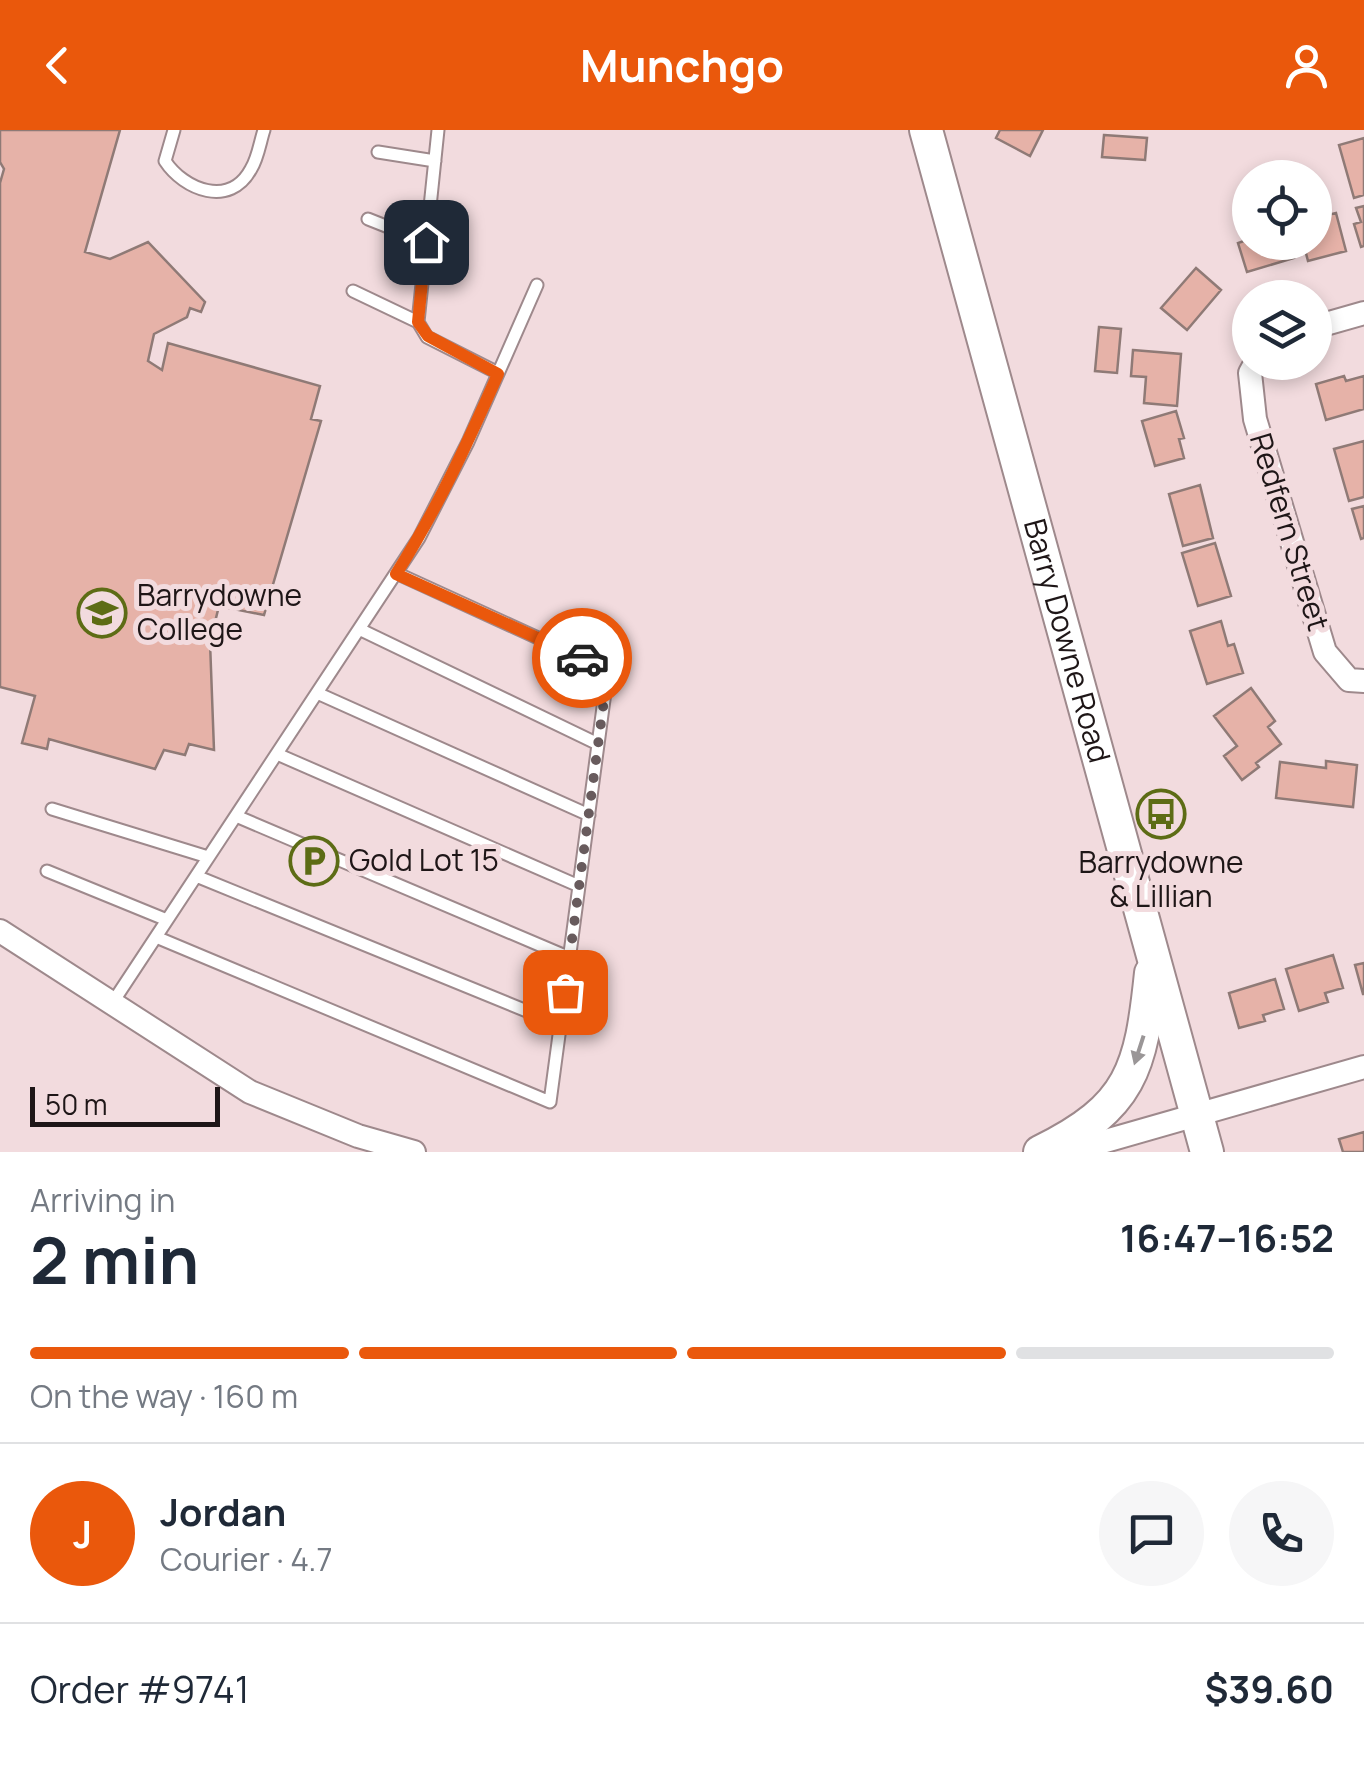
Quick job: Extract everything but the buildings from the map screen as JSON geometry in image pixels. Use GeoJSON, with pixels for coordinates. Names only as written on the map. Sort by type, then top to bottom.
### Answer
{"type":"FeatureCollection","features":[{"type":"Feature","properties":{"kind":"main road","name":"Barry Downe Road"},"geometry":{"type":"LineString","coordinates":[[926,130],[1207,1152]]}},
{"type":"Feature","properties":{"kind":"main road"},"geometry":{"type":"LineString","coordinates":[[1040,1152],[1098,1116],[1127,1085],[1144,1036],[1153,954]]}},
{"type":"Feature","properties":{"kind":"street"},"geometry":{"type":"LineString","coordinates":[[1332,322],[1364,312]]}},
{"type":"Feature","properties":{"kind":"street","name":"Redfern Street"},"geometry":{"type":"LineString","coordinates":[[1251,380],[1255,419],[1325,652],[1349,680],[1364,680]]}},
{"type":"Feature","properties":{"kind":"street"},"geometry":{"type":"LineString","coordinates":[[0,930],[250,1092],[358,1136],[414,1152]]}},
{"type":"Feature","properties":{"kind":"street"},"geometry":{"type":"LineString","coordinates":[[1067,1152],[1364,1067]]}},
{"type":"Feature","properties":{"kind":"lane"},"geometry":{"type":"LineString","coordinates":[[174,130],[165,161],[175,176],[191,188],[216,192],[234,187],[251,172],[264,130]]}},
{"type":"Feature","properties":{"kind":"lane"},"geometry":{"type":"LineString","coordinates":[[418,322],[438,130]]}},
{"type":"Feature","properties":{"kind":"lane"},"geometry":{"type":"LineString","coordinates":[[378,152],[435,161]]}},
{"type":"Feature","properties":{"kind":"lane"},"geometry":{"type":"LineString","coordinates":[[368,219],[426,242]]}},
{"type":"Feature","properties":{"kind":"lane"},"geometry":{"type":"LineString","coordinates":[[111,1005],[419,538],[468,442],[537,284]]}},
{"type":"Feature","properties":{"kind":"lane"},"geometry":{"type":"LineString","coordinates":[[354,291],[418,322],[428,336],[498,374]]}},
{"type":"Feature","properties":{"kind":"lane"},"geometry":{"type":"LineString","coordinates":[[156,937],[550,1102],[608,670],[396,574]]}},
{"type":"Feature","properties":{"kind":"lane"},"geometry":{"type":"LineString","coordinates":[[359,629],[598,744]]}},
{"type":"Feature","properties":{"kind":"lane"},"geometry":{"type":"LineString","coordinates":[[317,693],[589,814]]}},
{"type":"Feature","properties":{"kind":"lane"},"geometry":{"type":"LineString","coordinates":[[276,754],[579,886]]}},
{"type":"Feature","properties":{"kind":"lane"},"geometry":{"type":"LineString","coordinates":[[52,809],[208,857]]}},
{"type":"Feature","properties":{"kind":"lane"},"geometry":{"type":"LineString","coordinates":[[236,816],[570,958]]}},
{"type":"Feature","properties":{"kind":"lane"},"geometry":{"type":"LineString","coordinates":[[48,870],[167,920]]}},
{"type":"Feature","properties":{"kind":"lane"},"geometry":{"type":"LineString","coordinates":[[196,876],[561,1024]]}},
{"type":"Feature","properties":{"kind":"way so far"},"geometry":{"type":"LineString","coordinates":[[565,992],[608,670],[582,658]]}},
{"type":"Feature","properties":{"kind":"place","name":"Barrydowne College"},"geometry":{"type":"Point","coordinates":[102,613]}},
{"type":"Feature","properties":{"kind":"place","name":"Barrydowne & Lillian"},"geometry":{"type":"Point","coordinates":[1161,814]}},
{"type":"Feature","properties":{"kind":"place","name":"Gold Lot 15"},"geometry":{"type":"Point","coordinates":[314,861]}},
{"type":"Feature","properties":{"kind":"route"},"geometry":{"type":"LineString","coordinates":[[426,242],[418,322],[428,336],[498,374],[468,442],[396,574],[582,658]]}}]}
